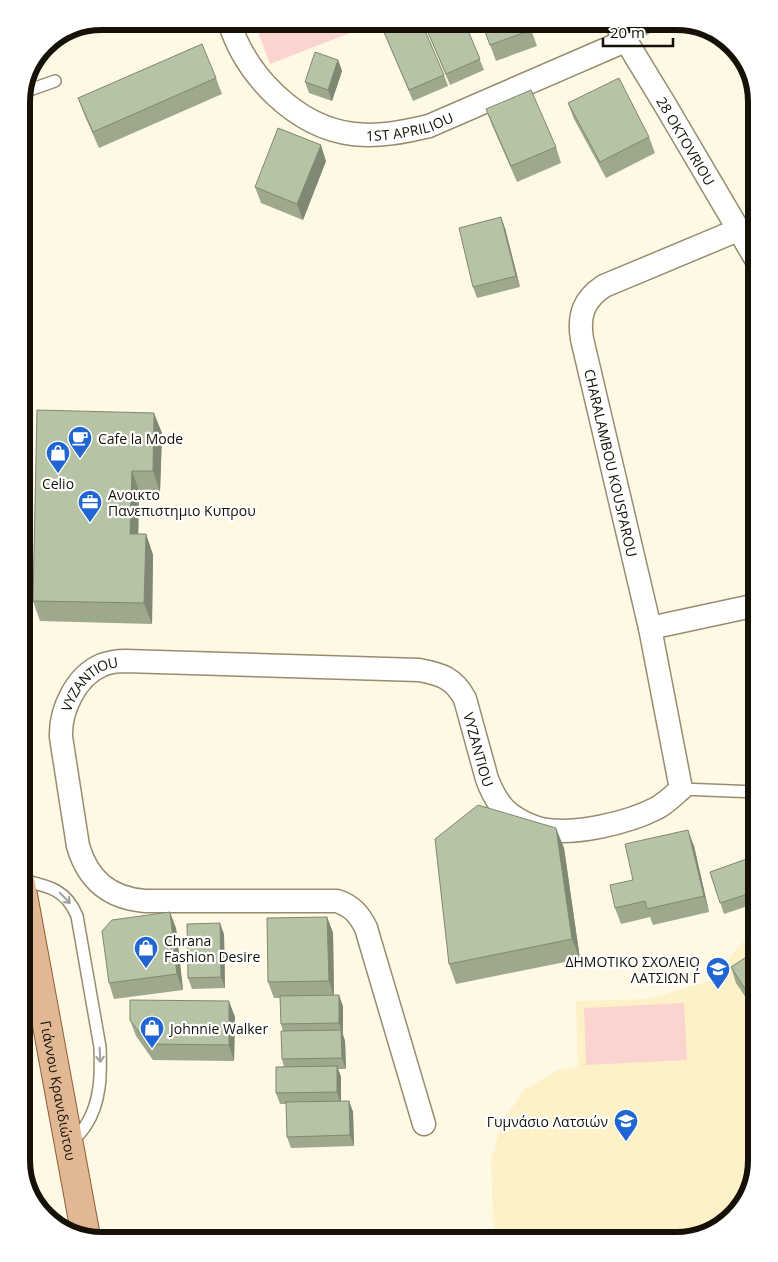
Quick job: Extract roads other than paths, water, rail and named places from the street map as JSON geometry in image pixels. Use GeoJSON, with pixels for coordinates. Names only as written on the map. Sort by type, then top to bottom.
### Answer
{"type":"FeatureCollection","features":[{"type":"Feature","properties":{"kind":"main road","name":"Γιάννου Κρανιδιώτου"},"geometry":{"type":"LineString","coordinates":[[30,932],[85,1230]]}},
{"type":"Feature","properties":{"kind":"street","name":"1ST APRILIOU"},"geometry":{"type":"LineString","coordinates":[[233,30],[241,48],[257,74],[284,103],[302,116],[326,128],[353,134],[377,136],[429,126],[625,41]]}},
{"type":"Feature","properties":{"kind":"street","name":"28 OKTOVRIOU"},"geometry":{"type":"LineString","coordinates":[[619,30],[748,246]]}},
{"type":"Feature","properties":{"kind":"street","name":"CHARALAMBOU KOUSPAROU"},"geometry":{"type":"LineString","coordinates":[[681,789],[650,628],[580,330],[584,308],[592,296],[604,286],[738,230]]}},
{"type":"Feature","properties":{"kind":"street"},"geometry":{"type":"LineString","coordinates":[[650,628],[748,607]]}},
{"type":"Feature","properties":{"kind":"street","name":"VYZANTIOU"},"geometry":{"type":"LineString","coordinates":[[424,1124],[366,928],[353,908],[337,901],[133,900],[104,888],[91,875],[82,859],[78,846],[61,736],[62,716],[77,686],[93,670],[113,661],[419,670],[446,677],[460,690],[465,699],[491,789],[502,807],[526,823],[541,829],[560,830],[583,829],[610,824],[657,807],[670,800],[681,789]]}},
{"type":"Feature","properties":{"kind":"lane"},"geometry":{"type":"LineString","coordinates":[[31,89],[54,81]]}},
{"type":"Feature","properties":{"kind":"lane"},"geometry":{"type":"LineString","coordinates":[[681,789],[748,792]]}},
{"type":"Feature","properties":{"kind":"lane"},"geometry":{"type":"LineString","coordinates":[[30,882],[61,893],[73,906],[77,916],[100,1048],[98,1094],[95,1107],[85,1127],[70,1144]]}},
{"type":"Feature","properties":{"kind":"place","name":"Cafe la Mode"},"geometry":{"type":"Point","coordinates":[80,459]}},
{"type":"Feature","properties":{"kind":"place","name":"Celio"},"geometry":{"type":"Point","coordinates":[58,474]}},
{"type":"Feature","properties":{"kind":"place","name":"Ανοικτο Πανεπιστημιο Κυπρου"},"geometry":{"type":"Point","coordinates":[90,523]}},
{"type":"Feature","properties":{"kind":"place","name":"Chrana Fashion Desire"},"geometry":{"type":"Point","coordinates":[146,969]}},
{"type":"Feature","properties":{"kind":"place","name":"ΔΗΜΟΤΙΚΟ ΣΧΟΛΕΙΟ ΛΑΤΣΙΩΝ Γ΄"},"geometry":{"type":"Point","coordinates":[718,990]}},
{"type":"Feature","properties":{"kind":"place","name":"Johnnie Walker"},"geometry":{"type":"Point","coordinates":[152,1049]}},
{"type":"Feature","properties":{"kind":"place","name":"Γυμνάσιο Λατσιών"},"geometry":{"type":"Point","coordinates":[626,1142]}}]}
